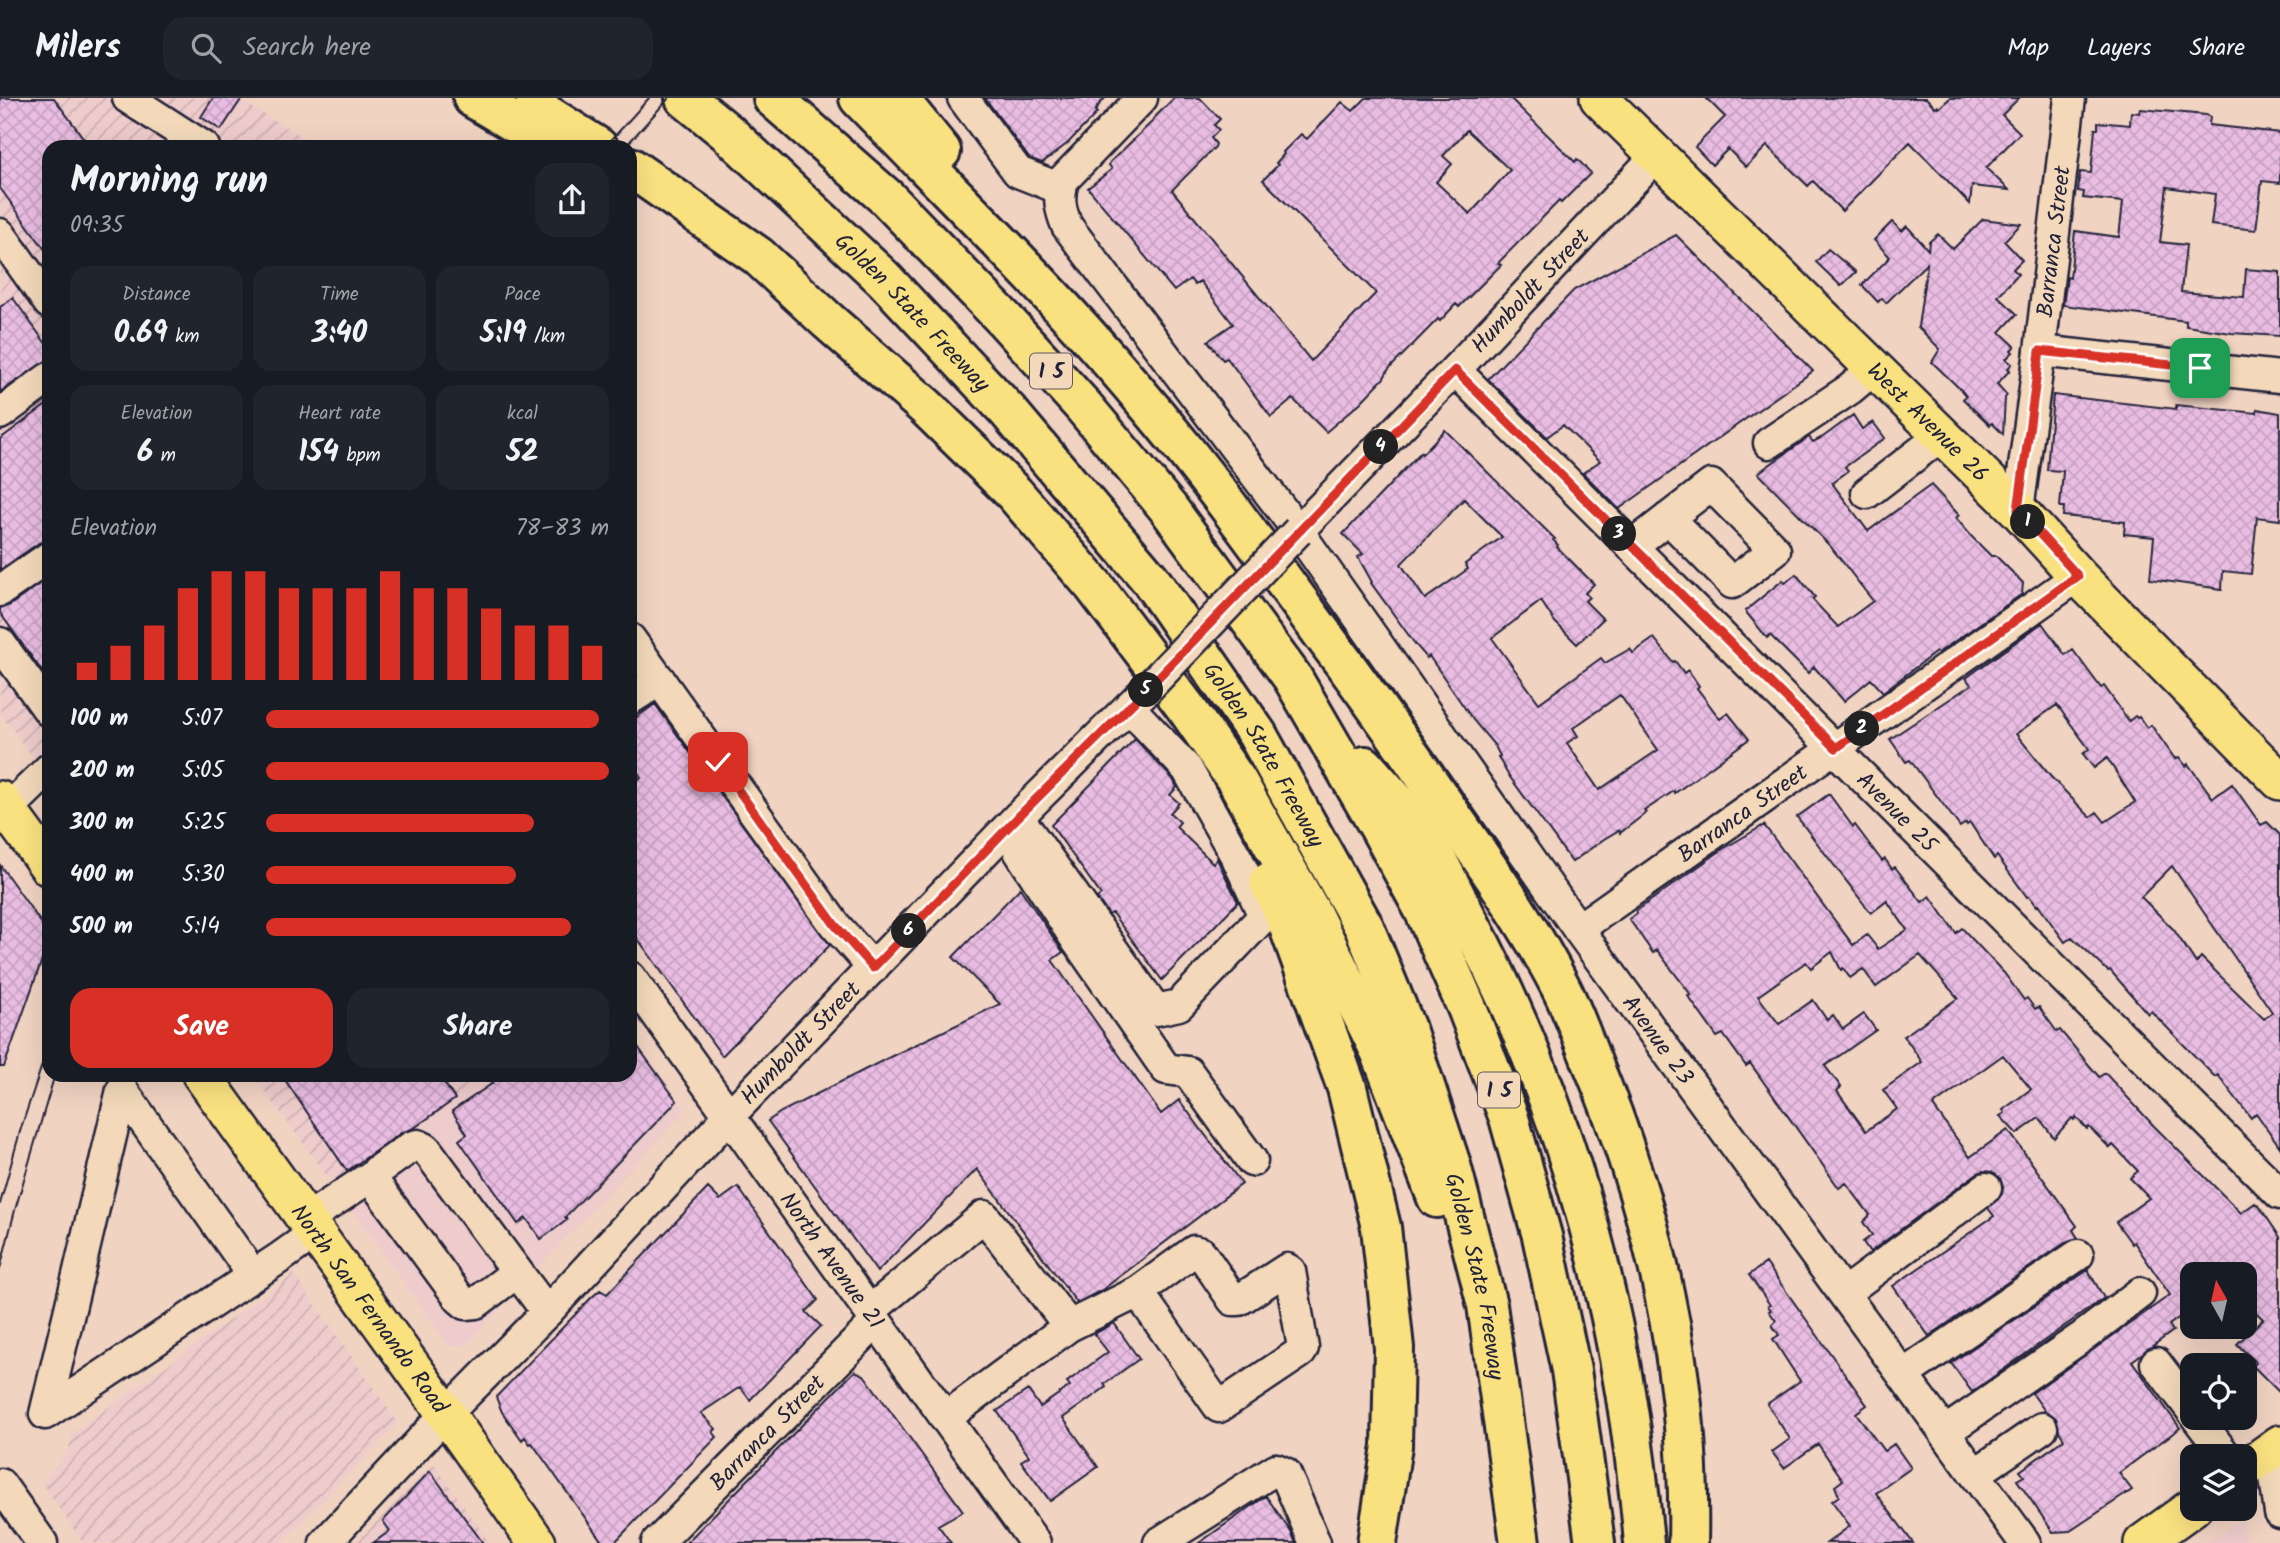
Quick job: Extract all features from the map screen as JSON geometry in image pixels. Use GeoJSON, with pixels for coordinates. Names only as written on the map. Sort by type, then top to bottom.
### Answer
{"type":"FeatureCollection","features":[{"type":"Feature","properties":{"kind":"highway"},"geometry":{"type":"LineString","coordinates":[[473,98],[543,140]]}},
{"type":"Feature","properties":{"kind":"highway"},"geometry":{"type":"LineString","coordinates":[[521,98],[587,140]]}},
{"type":"Feature","properties":{"kind":"highway","name":"Golden State Freeway"},"geometry":{"type":"LineString","coordinates":[[685,98],[728,133],[883,278],[1008,411],[1150,579],[1257,734],[1364,927],[1406,1029],[1451,1165],[1486,1305],[1520,1543]]}},
{"type":"Feature","properties":{"kind":"highway","name":"I 5"},"geometry":{"type":"LineString","coordinates":[[773,98],[887,198],[1004,319],[1084,407],[1168,508],[1292,677],[1379,827],[1424,911],[1467,1008],[1509,1118],[1542,1236],[1571,1370],[1595,1543]]}},
{"type":"Feature","properties":{"kind":"highway"},"geometry":{"type":"LineString","coordinates":[[859,98],[1058,302],[1202,470],[1384,717],[1497,881],[1561,987],[1608,1098],[1644,1208],[1673,1347],[1683,1425],[1689,1507],[1688,1543]]}},
{"type":"Feature","properties":{"kind":"highway"},"geometry":{"type":"LineString","coordinates":[[898,98],[1058,302]]}},
{"type":"Feature","properties":{"kind":"highway"},"geometry":{"type":"LineString","coordinates":[[637,172],[758,256],[926,407],[1014,493],[1094,586],[1187,709],[1237,781],[1318,927],[1380,1051],[1430,1182],[1486,1305]]}},
{"type":"Feature","properties":{"kind":"highway"},"geometry":{"type":"LineString","coordinates":[[637,200],[768,288],[828,321]]}},
{"type":"Feature","properties":{"kind":"highway"},"geometry":{"type":"LineString","coordinates":[[1292,677],[1422,835],[1486,954],[1545,1086],[1572,1166],[1605,1283],[1623,1384],[1644,1543]]}},
{"type":"Feature","properties":{"kind":"highway"},"geometry":{"type":"LineString","coordinates":[[1187,709],[1284,914],[1347,1088],[1381,1227],[1394,1348],[1392,1446],[1377,1543]]}},
{"type":"Feature","properties":{"kind":"main road","name":"West Avenue 26"},"geometry":{"type":"LineString","coordinates":[[1615,103],[1657,155],[2018,510],[2078,576],[2280,781]]}},
{"type":"Feature","properties":{"kind":"main road"},"geometry":{"type":"LineString","coordinates":[[4,805],[42,857]]}},
{"type":"Feature","properties":{"kind":"main road","name":"North San Fernando Road"},"geometry":{"type":"LineString","coordinates":[[207,1082],[537,1543]]}},
{"type":"Feature","properties":{"kind":"main road"},"geometry":{"type":"LineString","coordinates":[[2150,1541],[2180,1517]]}},
{"type":"Feature","properties":{"kind":"street"},"geometry":{"type":"LineString","coordinates":[[128,98],[193,140]]}},
{"type":"Feature","properties":{"kind":"street"},"geometry":{"type":"LineString","coordinates":[[963,98],[1018,172],[1061,189],[1063,180],[1142,98]]}},
{"type":"Feature","properties":{"kind":"street","name":"Barranca Street"},"geometry":{"type":"LineString","coordinates":[[2018,510],[2070,98]]}},
{"type":"Feature","properties":{"kind":"street","name":"Humboldt Street"},"geometry":{"type":"LineString","coordinates":[[325,1543],[446,1413],[547,1312],[730,1115],[1455,370],[1657,155]]}},
{"type":"Feature","properties":{"kind":"street","name":"Avenue 23"},"geometry":{"type":"LineString","coordinates":[[1061,189],[1061,212],[1067,226],[1298,531],[1578,929],[2025,1543]]}},
{"type":"Feature","properties":{"kind":"street"},"geometry":{"type":"LineString","coordinates":[[0,234],[42,293]]}},
{"type":"Feature","properties":{"kind":"street"},"geometry":{"type":"LineString","coordinates":[[2040,351],[2280,377]]}},
{"type":"Feature","properties":{"kind":"street"},"geometry":{"type":"LineString","coordinates":[[1769,443],[1850,389],[1874,369]]}},
{"type":"Feature","properties":{"kind":"street","name":"Avenue 25"},"geometry":{"type":"LineString","coordinates":[[1455,370],[2280,1194]]}},
{"type":"Feature","properties":{"kind":"street"},"geometry":{"type":"LineString","coordinates":[[0,414],[42,384]]}},
{"type":"Feature","properties":{"kind":"street"},"geometry":{"type":"LineString","coordinates":[[1867,493],[1942,435]]}},
{"type":"Feature","properties":{"kind":"street"},"geometry":{"type":"LineString","coordinates":[[1632,546],[1711,485],[1775,550],[1732,583],[1668,519]]}},
{"type":"Feature","properties":{"kind":"street"},"geometry":{"type":"LineString","coordinates":[[0,592],[42,563]]}},
{"type":"Feature","properties":{"kind":"street","name":"Barranca Street"},"geometry":{"type":"LineString","coordinates":[[1578,929],[2078,576]]}},
{"type":"Feature","properties":{"kind":"street"},"geometry":{"type":"LineString","coordinates":[[0,643],[42,701]]}},
{"type":"Feature","properties":{"kind":"street"},"geometry":{"type":"LineString","coordinates":[[637,649],[835,925],[873,968]]}},
{"type":"Feature","properties":{"kind":"street"},"geometry":{"type":"LineString","coordinates":[[637,695],[660,680]]}},
{"type":"Feature","properties":{"kind":"street"},"geometry":{"type":"LineString","coordinates":[[1012,824],[1156,1010],[1179,1005],[1264,916],[1238,860],[1187,769],[1137,699]]}},
{"type":"Feature","properties":{"kind":"street"},"geometry":{"type":"LineString","coordinates":[[4,805],[42,775]]}},
{"type":"Feature","properties":{"kind":"street"},"geometry":{"type":"LineString","coordinates":[[1012,824],[1077,941],[1166,1069],[1188,1072],[1252,1161]]}},
{"type":"Feature","properties":{"kind":"street","name":"North Avenue 21"},"geometry":{"type":"LineString","coordinates":[[637,987],[1035,1543]]}},
{"type":"Feature","properties":{"kind":"street"},"geometry":{"type":"LineString","coordinates":[[253,1275],[122,1090],[45,1414],[253,1275],[367,1179],[374,1177]]}},
{"type":"Feature","properties":{"kind":"street"},"geometry":{"type":"LineString","coordinates":[[517,1272],[476,1303],[466,1304],[376,1185],[374,1177],[377,1171],[411,1147],[418,1145],[426,1149],[547,1312]]}},
{"type":"Feature","properties":{"kind":"street"},"geometry":{"type":"LineString","coordinates":[[1844,1293],[1986,1188]]}},
{"type":"Feature","properties":{"kind":"street","name":"Barranca Street"},"geometry":{"type":"LineString","coordinates":[[657,1543],[873,1317],[984,1216],[1069,1326]]}},
{"type":"Feature","properties":{"kind":"street"},"geometry":{"type":"LineString","coordinates":[[945,1418],[1069,1326],[1138,1292],[1198,1250],[1235,1300],[1287,1269],[1290,1272],[1303,1348],[1301,1352],[1219,1407],[1138,1292]]}},
{"type":"Feature","properties":{"kind":"street"},"geometry":{"type":"LineString","coordinates":[[1903,1375],[2078,1255]]}},
{"type":"Feature","properties":{"kind":"street"},"geometry":{"type":"LineString","coordinates":[[1945,1432],[2075,1342],[2140,1293]]}},
{"type":"Feature","properties":{"kind":"street"},"geometry":{"type":"LineString","coordinates":[[2156,1363],[2180,1395]]}},
{"type":"Feature","properties":{"kind":"street"},"geometry":{"type":"LineString","coordinates":[[1975,1474],[2042,1429]]}},
{"type":"Feature","properties":{"kind":"street"},"geometry":{"type":"LineString","coordinates":[[2206,1430],[2218,1444]]}},
{"type":"Feature","properties":{"kind":"street"},"geometry":{"type":"LineString","coordinates":[[2266,1455],[2280,1513]]}},
{"type":"Feature","properties":{"kind":"street"},"geometry":{"type":"LineString","coordinates":[[1159,1543],[1276,1469],[1285,1473],[1315,1543]]}},
{"type":"Feature","properties":{"kind":"street"},"geometry":{"type":"LineString","coordinates":[[0,1484],[42,1543]]}},
{"type":"Feature","properties":{"kind":"shaded area"},"geometry":{"type":"Polygon","coordinates":[[[0,98],[236,98],[308,140],[42,140],[42,770],[0,713],[0,98]]]}},
{"type":"Feature","properties":{"kind":"shaded area"},"geometry":{"type":"Polygon","coordinates":[[[637,1044],[686,1110],[465,1346],[449,1346],[335,1187],[480,1082],[637,1082],[637,1044]]]}},
{"type":"Feature","properties":{"kind":"shaded area"},"geometry":{"type":"Polygon","coordinates":[[[258,1082],[480,1082],[335,1187],[258,1082]]]}},
{"type":"Feature","properties":{"kind":"shaded area"},"geometry":{"type":"Polygon","coordinates":[[[294,1274],[398,1423],[281,1543],[83,1543],[42,1484],[68,1451],[73,1433],[294,1274]]]}},
{"type":"Feature","properties":{"kind":"shaded area"},"geometry":{"type":"Polygon","coordinates":[[[431,1465],[435,1465],[490,1543],[356,1543],[431,1465]]]}},
{"type":"Feature","properties":{"kind":"shaded area"},"geometry":{"type":"Polygon","coordinates":[[[2239,1521],[2242,1521],[2246,1543],[2208,1543],[2239,1521]]]}},
{"type":"Feature","properties":{"kind":"building"},"geometry":{"type":"Polygon","coordinates":[[[0,98],[54,98],[85,140],[42,140],[42,245],[0,188],[0,98]]]}},
{"type":"Feature","properties":{"kind":"building"},"geometry":{"type":"Polygon","coordinates":[[[213,98],[242,98],[221,130],[201,117],[213,98]]]}},
{"type":"Feature","properties":{"kind":"building"},"geometry":{"type":"Polygon","coordinates":[[[985,98],[1105,98],[1097,107],[1097,113],[1068,143],[1042,163],[1029,158],[985,98]]]}},
{"type":"Feature","properties":{"kind":"building"},"geometry":{"type":"Polygon","coordinates":[[[1174,98],[1200,98],[1220,119],[1214,125],[1219,130],[1211,138],[1216,144],[1215,147],[1172,190],[1311,361],[1376,293],[1263,180],[1278,165],[1276,163],[1283,152],[1301,134],[1307,139],[1342,102],[1353,111],[1366,98],[1510,98],[1575,162],[1577,159],[1591,173],[1561,203],[1559,201],[1459,307],[1456,304],[1440,321],[1438,319],[1360,403],[1326,432],[1293,399],[1271,417],[1227,358],[1223,360],[1208,341],[1233,324],[1200,281],[1195,285],[1190,279],[1174,291],[1088,188],[1112,169],[1110,162],[1174,98]],[[1467,130],[1443,156],[1452,164],[1436,182],[1470,214],[1510,170],[1467,130]]]}},
{"type":"Feature","properties":{"kind":"building"},"geometry":{"type":"Polygon","coordinates":[[[1706,98],[1926,98],[1939,108],[1950,98],[2019,98],[2002,115],[2020,133],[1986,168],[2009,190],[1972,186],[1970,204],[1910,142],[1842,211],[1813,181],[1808,186],[1767,146],[1746,167],[1728,149],[1712,165],[1695,147],[1725,117],[1706,98]]]}},
{"type":"Feature","properties":{"kind":"building"},"geometry":{"type":"Polygon","coordinates":[[[2140,109],[2206,115],[2210,117],[2209,125],[2280,133],[2280,183],[2262,181],[2256,230],[2211,225],[2215,194],[2167,187],[2160,242],[2186,245],[2181,292],[2244,297],[2246,269],[2280,272],[2280,336],[2231,333],[2186,326],[2186,321],[2063,305],[2067,277],[2070,278],[2075,231],[2119,237],[2123,202],[2083,198],[2084,192],[2078,191],[2080,172],[2091,173],[2095,129],[2098,129],[2098,122],[2130,125],[2131,112],[2139,113],[2140,109]]]}},
{"type":"Feature","properties":{"kind":"building"},"geometry":{"type":"Polygon","coordinates":[[[1983,219],[2021,224],[2004,241],[2022,260],[2013,269],[2018,274],[1998,296],[2017,314],[2000,332],[2015,346],[2006,359],[2012,364],[2008,368],[2010,370],[1997,384],[2007,395],[2003,434],[1963,399],[1966,396],[1961,390],[1932,362],[1940,349],[1918,327],[1927,263],[1886,303],[1882,298],[1878,302],[1862,285],[1890,257],[1874,240],[1892,222],[1902,231],[1907,226],[1928,250],[1929,242],[1938,234],[1953,249],[1983,219]]]}},
{"type":"Feature","properties":{"kind":"building"},"geometry":{"type":"Polygon","coordinates":[[[1676,235],[1813,371],[1619,509],[1583,473],[1600,461],[1563,425],[1547,437],[1488,379],[1574,290],[1676,235]]]}},
{"type":"Feature","properties":{"kind":"building"},"geometry":{"type":"Polygon","coordinates":[[[1828,249],[1856,272],[1841,286],[1816,262],[1828,249]]]}},
{"type":"Feature","properties":{"kind":"building"},"geometry":{"type":"Polygon","coordinates":[[[13,298],[42,338],[42,364],[0,392],[0,307],[13,298]]]}},
{"type":"Feature","properties":{"kind":"building"},"geometry":{"type":"Polygon","coordinates":[[[2053,395],[2176,409],[2176,405],[2257,413],[2257,409],[2280,413],[2280,520],[2257,517],[2251,574],[2223,571],[2222,589],[2150,579],[2154,537],[2124,534],[2125,522],[2063,516],[2064,507],[2060,507],[2063,471],[2047,470],[2053,395]]]}},
{"type":"Feature","properties":{"kind":"building"},"geometry":{"type":"Polygon","coordinates":[[[42,408],[42,542],[0,570],[0,439],[42,408]]]}},
{"type":"Feature","properties":{"kind":"building"},"geometry":{"type":"Polygon","coordinates":[[[1853,415],[1862,429],[1873,422],[1885,438],[1845,467],[1848,471],[1832,483],[1868,531],[1931,485],[1959,515],[1956,518],[1972,537],[2023,583],[2022,594],[1936,652],[1883,692],[1871,679],[1844,701],[1814,667],[1808,673],[1770,635],[1767,638],[1745,611],[1783,580],[1785,583],[1796,574],[1815,597],[1812,599],[1838,627],[1873,601],[1830,546],[1758,473],[1809,437],[1813,442],[1823,437],[1853,415]]]}},
{"type":"Feature","properties":{"kind":"building"},"geometry":{"type":"Polygon","coordinates":[[[1445,430],[1555,539],[1553,540],[1557,547],[1594,584],[1585,593],[1589,597],[1585,601],[1603,619],[1577,644],[1555,622],[1541,601],[1492,638],[1539,703],[1601,658],[1605,663],[1630,649],[1633,653],[1654,638],[1684,673],[1688,670],[1699,686],[1697,688],[1720,719],[1728,713],[1749,739],[1675,793],[1674,791],[1644,811],[1646,813],[1620,833],[1619,830],[1572,862],[1507,773],[1495,746],[1371,583],[1358,557],[1363,554],[1343,534],[1421,452],[1422,454],[1445,430]],[[1464,499],[1401,564],[1425,599],[1468,569],[1465,564],[1502,537],[1464,499]],[[1620,695],[1573,728],[1578,736],[1567,743],[1599,790],[1658,750],[1620,695]]]}},
{"type":"Feature","properties":{"kind":"building"},"geometry":{"type":"Polygon","coordinates":[[[42,583],[42,671],[0,613],[0,608],[10,605],[42,583]]]}},
{"type":"Feature","properties":{"kind":"building"},"geometry":{"type":"Polygon","coordinates":[[[2042,623],[2065,655],[2073,650],[2129,721],[2135,716],[2139,717],[2147,728],[2151,725],[2175,759],[2179,757],[2186,766],[2188,764],[2213,798],[2232,784],[2261,825],[2267,822],[2280,835],[2280,1147],[2256,1113],[2251,1118],[2218,1075],[2215,1077],[2151,1011],[2148,1014],[2110,970],[2072,937],[2065,942],[1997,856],[1994,859],[1970,823],[1960,827],[1910,760],[1906,762],[1890,739],[1971,685],[1966,678],[2042,623]],[[2057,705],[2016,734],[2051,777],[2090,817],[2097,812],[2105,822],[2135,802],[2107,758],[2094,768],[2083,754],[2089,749],[2057,705]],[[2172,866],[2141,897],[2174,930],[2196,963],[2201,957],[2264,1019],[2272,1012],[2172,866]]]}},
{"type":"Feature","properties":{"kind":"building"},"geometry":{"type":"Polygon","coordinates":[[[655,704],[830,945],[722,1056],[637,938],[637,780],[641,777],[637,772],[637,717],[655,704]]]}},
{"type":"Feature","properties":{"kind":"building"},"geometry":{"type":"Polygon","coordinates":[[[1135,739],[1173,779],[1177,787],[1170,795],[1179,803],[1170,813],[1180,822],[1176,827],[1213,863],[1217,859],[1238,902],[1162,980],[1112,913],[1109,915],[1097,898],[1101,895],[1051,825],[1135,739]]]}},
{"type":"Feature","properties":{"kind":"building"},"geometry":{"type":"Polygon","coordinates":[[[1829,794],[1882,861],[1885,859],[1892,869],[1895,867],[1922,902],[1930,896],[1956,933],[1962,928],[2004,973],[2024,1000],[2027,998],[2035,1009],[2039,1007],[2057,1032],[2060,1030],[2099,1077],[2105,1073],[2241,1213],[2255,1203],[2259,1206],[2280,1237],[2280,1393],[2257,1370],[2257,1353],[2246,1353],[2237,1344],[2242,1339],[2258,1339],[2258,1324],[2263,1319],[2258,1314],[2258,1262],[2180,1262],[2180,1317],[2169,1325],[2173,1331],[2132,1361],[2180,1428],[2119,1473],[2132,1490],[2070,1531],[2053,1532],[2017,1480],[2024,1476],[2020,1471],[2064,1439],[2056,1418],[2045,1411],[2032,1393],[2170,1295],[2134,1242],[2132,1244],[2116,1222],[2149,1198],[2130,1178],[2138,1171],[2113,1145],[2110,1148],[2076,1117],[2054,1138],[2039,1118],[2017,1134],[2000,1116],[2005,1113],[2003,1110],[2031,1089],[2003,1055],[1935,1104],[1933,1106],[1970,1157],[2008,1130],[2077,1226],[2073,1230],[2078,1238],[2068,1241],[1929,1336],[1893,1286],[1994,1216],[1988,1208],[2002,1194],[2000,1178],[1992,1172],[1983,1171],[1976,1174],[1870,1252],[1863,1242],[1872,1235],[1863,1222],[1870,1215],[1846,1183],[1839,1188],[1750,1063],[1746,1066],[1723,1034],[1717,1037],[1688,996],[1691,995],[1657,950],[1653,953],[1629,919],[1636,911],[1723,849],[1764,825],[1853,945],[1867,935],[1878,949],[1907,930],[1887,901],[1871,913],[1797,817],[1829,794]],[[1832,952],[1811,968],[1806,962],[1758,996],[1779,1024],[1813,1000],[1827,1020],[1833,1015],[1843,1029],[1864,1014],[1876,1030],[1825,1066],[1841,1087],[1837,1091],[1866,1131],[1897,1109],[1883,1090],[1922,1062],[1904,1036],[1958,998],[1920,955],[1876,987],[1863,969],[1850,978],[1843,968],[1841,970],[1832,952]]]}},
{"type":"Feature","properties":{"kind":"building"},"geometry":{"type":"Polygon","coordinates":[[[0,865],[42,924],[42,960],[4,1067],[0,1067],[0,865]]]}},
{"type":"Feature","properties":{"kind":"building"},"geometry":{"type":"Polygon","coordinates":[[[1020,888],[1063,952],[1052,960],[1161,1114],[1179,1100],[1242,1184],[1102,1290],[1077,1303],[977,1169],[877,1272],[768,1121],[890,1057],[1000,1004],[953,957],[1020,888]]]}},
{"type":"Feature","properties":{"kind":"building"},"geometry":{"type":"Polygon","coordinates":[[[637,1046],[677,1101],[565,1217],[567,1220],[541,1239],[526,1218],[518,1224],[459,1140],[467,1134],[452,1111],[493,1083],[637,1082],[637,1046]]]}},
{"type":"Feature","properties":{"kind":"building"},"geometry":{"type":"Polygon","coordinates":[[[286,1082],[443,1082],[455,1099],[347,1171],[286,1082]]]}},
{"type":"Feature","properties":{"kind":"building"},"geometry":{"type":"Polygon","coordinates":[[[738,1187],[818,1300],[806,1312],[821,1326],[750,1400],[740,1387],[701,1413],[716,1429],[713,1432],[717,1437],[614,1543],[603,1543],[532,1443],[525,1437],[522,1440],[502,1412],[496,1397],[591,1298],[600,1290],[607,1294],[708,1188],[720,1200],[738,1187]]]}},
{"type":"Feature","properties":{"kind":"building"},"geometry":{"type":"Polygon","coordinates":[[[1766,1263],[1867,1405],[1856,1413],[1884,1451],[1894,1444],[1911,1468],[1876,1493],[1913,1543],[1827,1543],[1850,1526],[1832,1501],[1839,1496],[1835,1486],[1843,1480],[1818,1444],[1784,1468],[1772,1452],[1790,1439],[1767,1404],[1800,1381],[1773,1339],[1779,1335],[1772,1325],[1776,1321],[1769,1311],[1770,1305],[1749,1275],[1766,1263]]]}},
{"type":"Feature","properties":{"kind":"building"},"geometry":{"type":"Polygon","coordinates":[[[2088,1270],[2104,1298],[1972,1392],[1951,1363],[2088,1270]]]}},
{"type":"Feature","properties":{"kind":"building"},"geometry":{"type":"Polygon","coordinates":[[[1114,1323],[1139,1359],[1063,1418],[1098,1467],[1050,1501],[1021,1461],[1029,1456],[997,1411],[1028,1390],[1040,1407],[1070,1386],[1067,1382],[1108,1352],[1094,1334],[1114,1323]]]}},
{"type":"Feature","properties":{"kind":"building"},"geometry":{"type":"Polygon","coordinates":[[[855,1371],[864,1375],[963,1511],[938,1525],[951,1543],[686,1543],[855,1371]]]}},
{"type":"Feature","properties":{"kind":"building"},"geometry":{"type":"Polygon","coordinates":[[[430,1471],[483,1543],[373,1543],[390,1531],[383,1521],[430,1471]]]}},
{"type":"Feature","properties":{"kind":"building"},"geometry":{"type":"Polygon","coordinates":[[[1266,1496],[1296,1543],[1199,1543],[1266,1496]]]}},
{"type":"Feature","properties":{"kind":"tram line"},"geometry":{"type":"LineString","coordinates":[[611,140],[649,98]]}},
{"type":"Feature","properties":{"kind":"tram line"},"geometry":{"type":"LineString","coordinates":[[631,140],[669,98]]}},
{"type":"Feature","properties":{"kind":"tram line"},"geometry":{"type":"LineString","coordinates":[[0,1204],[42,1065]]}},
{"type":"Feature","properties":{"kind":"tram line"},"geometry":{"type":"LineString","coordinates":[[0,1269],[53,1082]]}},
{"type":"Feature","properties":{"kind":"route"},"geometry":{"type":"LineString","coordinates":[[718,762],[835,925],[873,968],[1455,370],[1836,748],[2078,576],[2018,510],[2040,351],[2200,368]]}}]}
